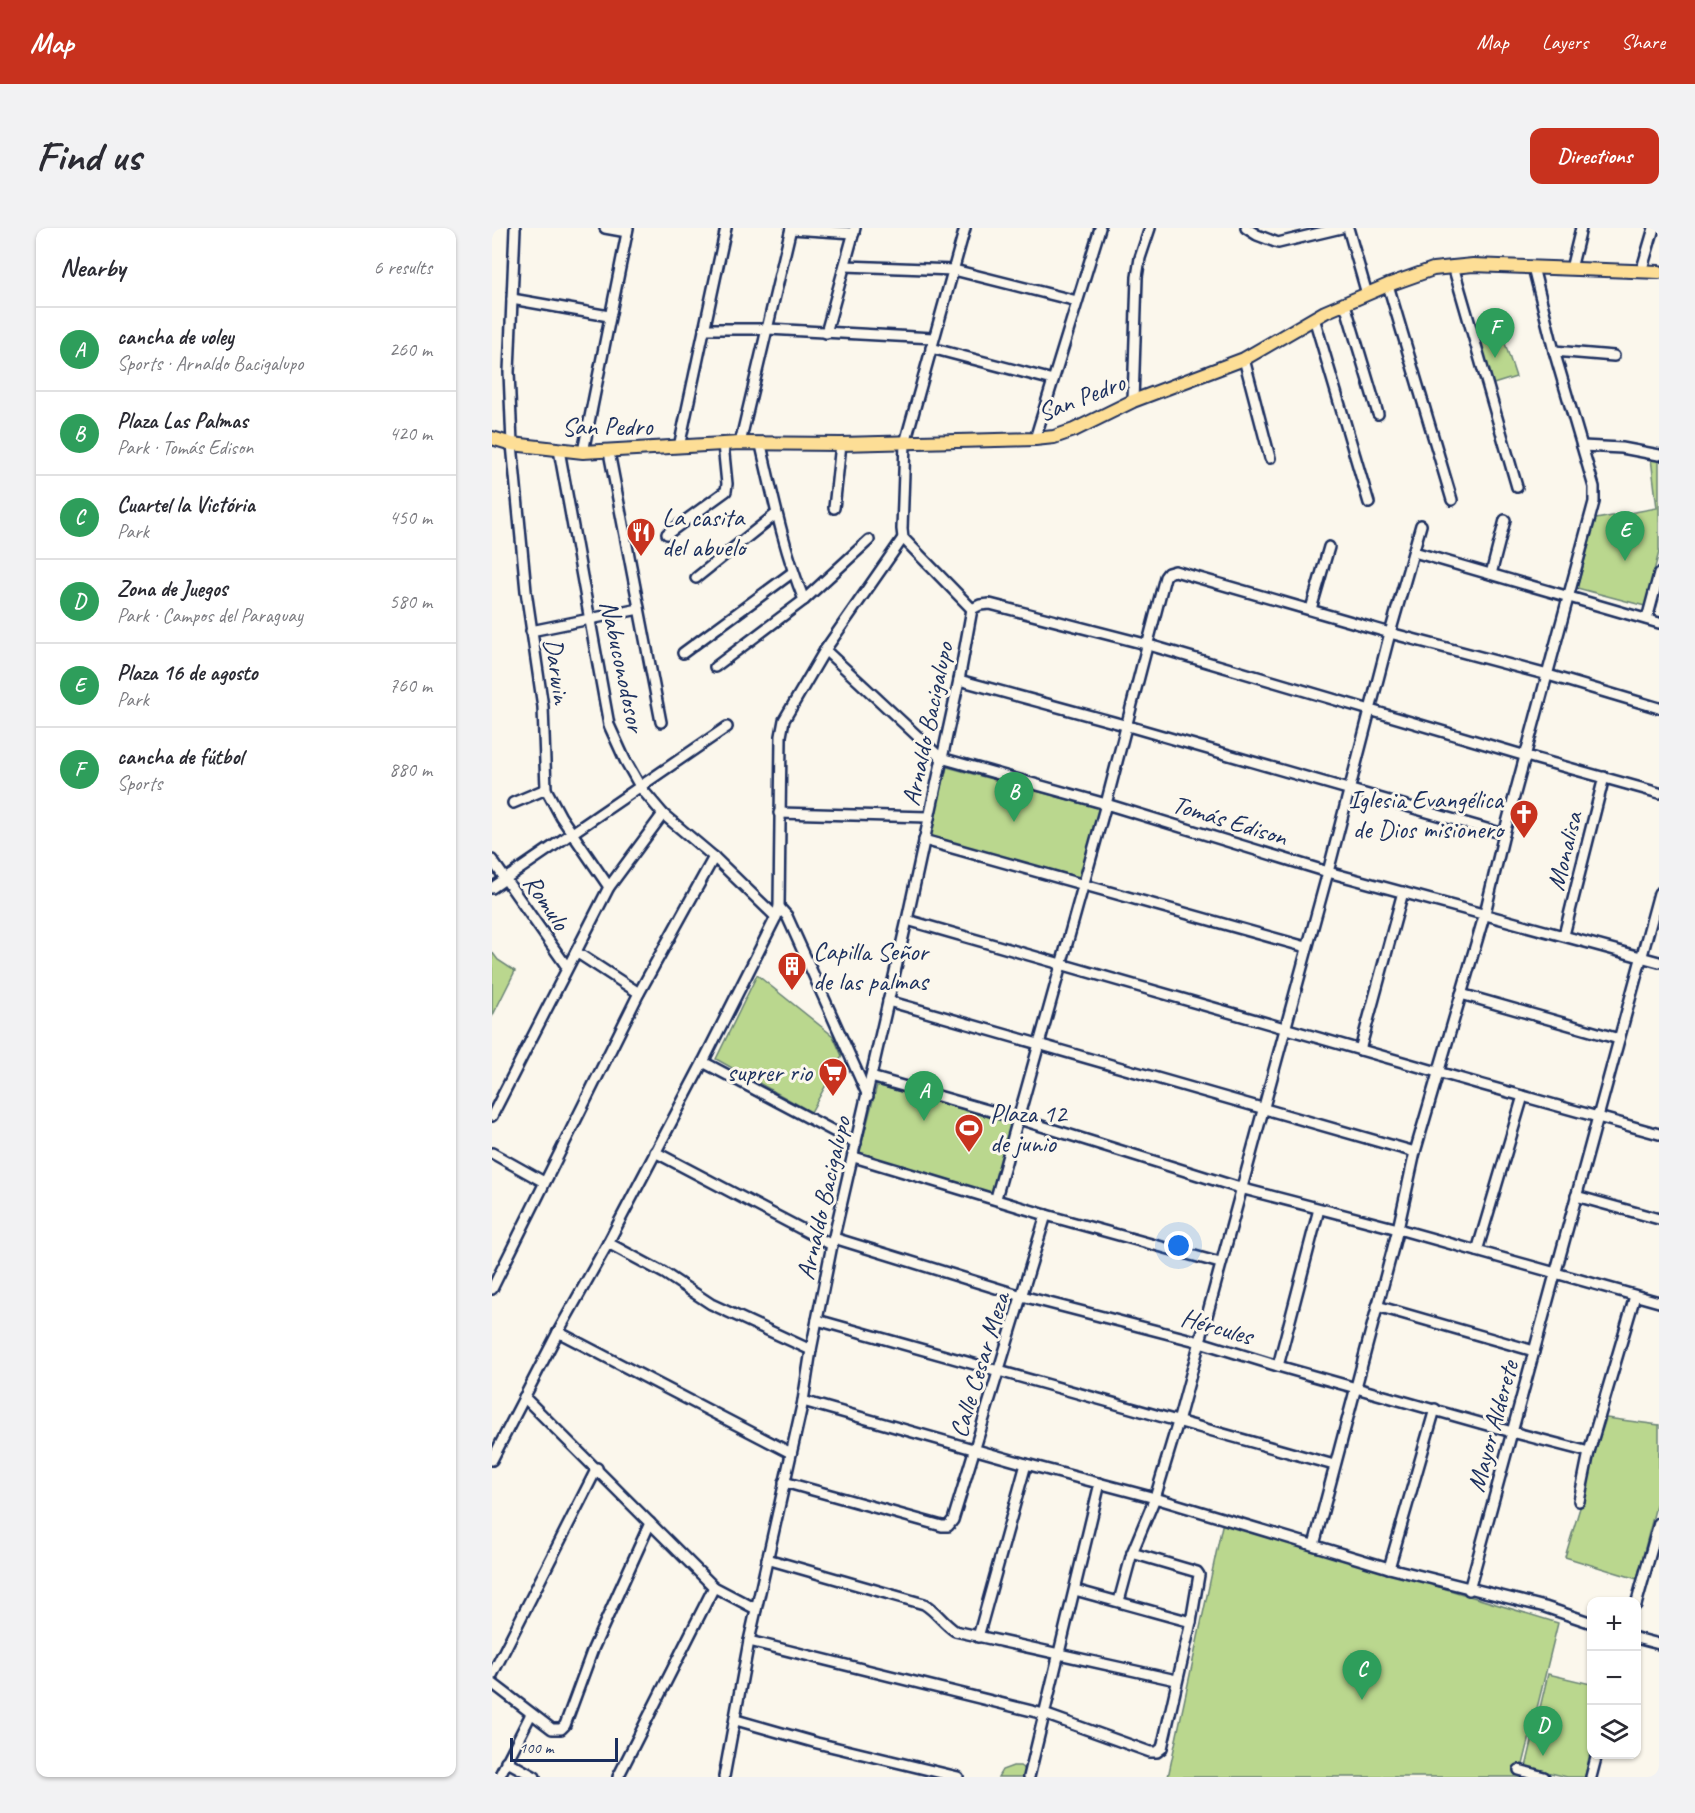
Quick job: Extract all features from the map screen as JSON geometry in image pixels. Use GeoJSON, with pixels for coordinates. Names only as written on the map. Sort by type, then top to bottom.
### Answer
{"type":"FeatureCollection","features":[{"type":"Feature","properties":{"kind":"main road","name":"San Pedro"},"geometry":{"type":"LineString","coordinates":[[492,438],[512,444],[583,452],[740,443],[761,445],[1035,440],[1054,437],[1074,430],[1133,401],[1244,359],[1314,318],[1433,268],[1533,267],[1659,272]]}},
{"type":"Feature","properties":{"kind":"street","name":"Darwin"},"geometry":{"type":"LineString","coordinates":[[515,228],[509,372],[512,444],[526,591],[543,707],[546,789],[609,887]]}},
{"type":"Feature","properties":{"kind":"street"},"geometry":{"type":"LineString","coordinates":[[583,452],[627,230],[605,228]]}},
{"type":"Feature","properties":{"kind":"street"},"geometry":{"type":"LineString","coordinates":[[679,447],[726,228]]}},
{"type":"Feature","properties":{"kind":"street"},"geometry":{"type":"LineString","coordinates":[[740,443],[791,228],[854,230],[826,333]]}},
{"type":"Feature","properties":{"kind":"street"},"geometry":{"type":"LineString","coordinates":[[965,228],[905,443],[902,529],[903,538],[972,609],[990,604],[1149,645],[1659,793]]}},
{"type":"Feature","properties":{"kind":"street"},"geometry":{"type":"LineString","coordinates":[[1035,440],[1100,228]]}},
{"type":"Feature","properties":{"kind":"street"},"geometry":{"type":"LineString","coordinates":[[1133,401],[1137,277],[1140,258],[1150,228]]}},
{"type":"Feature","properties":{"kind":"street"},"geometry":{"type":"LineString","coordinates":[[1246,228],[1278,243],[1341,228]]}},
{"type":"Feature","properties":{"kind":"street"},"geometry":{"type":"LineString","coordinates":[[1348,228],[1367,294]]}},
{"type":"Feature","properties":{"kind":"street"},"geometry":{"type":"LineString","coordinates":[[1571,269],[1581,228]]}},
{"type":"Feature","properties":{"kind":"street"},"geometry":{"type":"LineString","coordinates":[[1641,272],[1654,228]]}},
{"type":"Feature","properties":{"kind":"street"},"geometry":{"type":"LineString","coordinates":[[845,266],[954,270],[1077,301]]}},
{"type":"Feature","properties":{"kind":"street"},"geometry":{"type":"LineString","coordinates":[[1453,266],[1517,487]]}},
{"type":"Feature","properties":{"kind":"street"},"geometry":{"type":"LineString","coordinates":[[1314,1545],[1398,1229],[1415,1152],[1485,913],[1595,494],[1554,351],[1533,267]]}},
{"type":"Feature","properties":{"kind":"street"},"geometry":{"type":"LineString","coordinates":[[1388,285],[1452,500]]}},
{"type":"Feature","properties":{"kind":"street"},"geometry":{"type":"LineString","coordinates":[[512,298],[609,316]]}},
{"type":"Feature","properties":{"kind":"street"},"geometry":{"type":"LineString","coordinates":[[1345,304],[1378,414]]}},
{"type":"Feature","properties":{"kind":"street"},"geometry":{"type":"LineString","coordinates":[[1314,318],[1369,503]]}},
{"type":"Feature","properties":{"kind":"street"},"geometry":{"type":"LineString","coordinates":[[704,329],[768,329],[932,343],[1053,380]]}},
{"type":"Feature","properties":{"kind":"street"},"geometry":{"type":"LineString","coordinates":[[1554,351],[1614,356]]}},
{"type":"Feature","properties":{"kind":"street"},"geometry":{"type":"LineString","coordinates":[[1244,359],[1270,458]]}},
{"type":"Feature","properties":{"kind":"street"},"geometry":{"type":"LineString","coordinates":[[667,534],[726,491],[723,444]]}},
{"type":"Feature","properties":{"kind":"street"},"geometry":{"type":"LineString","coordinates":[[834,508],[841,444]]}},
{"type":"Feature","properties":{"kind":"street"},"geometry":{"type":"LineString","coordinates":[[761,445],[776,514],[804,600]]}},
{"type":"Feature","properties":{"kind":"street"},"geometry":{"type":"LineString","coordinates":[[1582,446],[1622,448],[1659,455]]}},
{"type":"Feature","properties":{"kind":"street","name":"Nabuconodosor"},"geometry":{"type":"LineString","coordinates":[[559,450],[609,725],[625,760],[641,788],[663,814],[778,912],[787,916],[868,1096]]}},
{"type":"Feature","properties":{"kind":"street"},"geometry":{"type":"LineString","coordinates":[[609,452],[661,722]]}},
{"type":"Feature","properties":{"kind":"street"},"geometry":{"type":"LineString","coordinates":[[696,578],[776,514]]}},
{"type":"Feature","properties":{"kind":"street"},"geometry":{"type":"LineString","coordinates":[[1491,574],[1505,520]]}},
{"type":"Feature","properties":{"kind":"street"},"geometry":{"type":"LineString","coordinates":[[1119,1601],[1132,1553],[1155,1498],[1178,1422],[1421,525]]}},
{"type":"Feature","properties":{"kind":"street"},"geometry":{"type":"LineString","coordinates":[[492,1460],[703,1062],[778,912],[781,736],[784,720],[825,650],[903,538]]}},
{"type":"Feature","properties":{"kind":"street"},"geometry":{"type":"LineString","coordinates":[[715,667],[804,600],[869,540]]}},
{"type":"Feature","properties":{"kind":"street"},"geometry":{"type":"LineString","coordinates":[[1311,609],[1329,547]]}},
{"type":"Feature","properties":{"kind":"street"},"geometry":{"type":"LineString","coordinates":[[1414,552],[1659,623]]}},
{"type":"Feature","properties":{"kind":"street"},"geometry":{"type":"LineString","coordinates":[[996,1198],[1128,726],[1165,577],[1168,573],[1175,570],[1659,708]]}},
{"type":"Feature","properties":{"kind":"street"},"geometry":{"type":"LineString","coordinates":[[682,653],[793,572]]}},
{"type":"Feature","properties":{"kind":"street"},"geometry":{"type":"LineString","coordinates":[[1647,619],[1659,574]]}},
{"type":"Feature","properties":{"kind":"street"},"geometry":{"type":"LineString","coordinates":[[531,631],[639,609]]}},
{"type":"Feature","properties":{"kind":"street","name":"Arnaldo Bacigalupo"},"geometry":{"type":"LineString","coordinates":[[724,1777],[749,1641],[803,1401],[833,1241],[907,920],[959,680],[972,609]]}},
{"type":"Feature","properties":{"kind":"street","name":"Tomás Edison"},"geometry":{"type":"LineString","coordinates":[[825,650],[941,758],[1106,804],[1328,872],[1659,962]]}},
{"type":"Feature","properties":{"kind":"street"},"geometry":{"type":"LineString","coordinates":[[959,680],[1504,834]]}},
{"type":"Feature","properties":{"kind":"street"},"geometry":{"type":"LineString","coordinates":[[492,888],[727,727]]}},
{"type":"Feature","properties":{"kind":"street","name":"Monalisa"},"geometry":{"type":"LineString","coordinates":[[1564,935],[1604,777]]}},
{"type":"Feature","properties":{"kind":"street"},"geometry":{"type":"LineString","coordinates":[[513,803],[546,789]]}},
{"type":"Feature","properties":{"kind":"street"},"geometry":{"type":"LineString","coordinates":[[779,813],[928,817]]}},
{"type":"Feature","properties":{"kind":"street"},"geometry":{"type":"LineString","coordinates":[[492,1116],[609,887],[663,814]]}},
{"type":"Feature","properties":{"kind":"street"},"geometry":{"type":"LineString","coordinates":[[924,840],[1306,946]]}},
{"type":"Feature","properties":{"kind":"street"},"geometry":{"type":"LineString","coordinates":[[492,1289],[639,993],[714,857]]}},
{"type":"Feature","properties":{"kind":"street","name":"Romulo"},"geometry":{"type":"LineString","coordinates":[[492,860],[567,968]]}},
{"type":"Feature","properties":{"kind":"street"},"geometry":{"type":"LineString","coordinates":[[1360,1050],[1403,892]]}},
{"type":"Feature","properties":{"kind":"street","name":"Mayor Alderete"},"geometry":{"type":"LineString","coordinates":[[1469,1590],[1659,893]]}},
{"type":"Feature","properties":{"kind":"street"},"geometry":{"type":"LineString","coordinates":[[907,920],[1659,1134]]}},
{"type":"Feature","properties":{"kind":"street"},"geometry":{"type":"LineString","coordinates":[[576,952],[639,993]]}},
{"type":"Feature","properties":{"kind":"street"},"geometry":{"type":"LineString","coordinates":[[1461,994],[1619,1039]]}},
{"type":"Feature","properties":{"kind":"street"},"geometry":{"type":"LineString","coordinates":[[888,1001],[1415,1152]]}},
{"type":"Feature","properties":{"kind":"street"},"geometry":{"type":"LineString","coordinates":[[703,1062],[856,1143]]}},
{"type":"Feature","properties":{"kind":"street"},"geometry":{"type":"LineString","coordinates":[[872,1077],[1019,1119],[1240,1188],[1398,1229],[1659,1302]]}},
{"type":"Feature","properties":{"kind":"street"},"geometry":{"type":"LineString","coordinates":[[1477,1251],[1523,1096]]}},
{"type":"Feature","properties":{"kind":"street","name":"Hércules"},"geometry":{"type":"LineString","coordinates":[[655,1152],[833,1241],[1022,1296],[1200,1342],[1355,1388],[1589,1452]]}},
{"type":"Feature","properties":{"kind":"street"},"geometry":{"type":"LineString","coordinates":[[492,1153],[544,1182]]}},
{"type":"Feature","properties":{"kind":"street"},"geometry":{"type":"LineString","coordinates":[[854,1157],[996,1198],[1046,1215],[1220,1263]]}},
{"type":"Feature","properties":{"kind":"street"},"geometry":{"type":"LineString","coordinates":[[1576,1196],[1659,1219]]}},
{"type":"Feature","properties":{"kind":"street"},"geometry":{"type":"LineString","coordinates":[[1278,1366],[1319,1209]]}},
{"type":"Feature","properties":{"kind":"street","name":"Calle Cesar Meza"},"geometry":{"type":"LineString","coordinates":[[784,1482],[948,1526],[952,1520],[1046,1215]]}},
{"type":"Feature","properties":{"kind":"street"},"geometry":{"type":"LineString","coordinates":[[608,1243],[664,1273],[711,1304],[811,1350]]}},
{"type":"Feature","properties":{"kind":"street"},"geometry":{"type":"LineString","coordinates":[[1579,1501],[1589,1452],[1635,1296]]}},
{"type":"Feature","properties":{"kind":"street"},"geometry":{"type":"LineString","coordinates":[[1377,1306],[1534,1351]]}},
{"type":"Feature","properties":{"kind":"street"},"geometry":{"type":"LineString","coordinates":[[817,1320],[1334,1465]]}},
{"type":"Feature","properties":{"kind":"street"},"geometry":{"type":"LineString","coordinates":[[558,1332],[790,1454]]}},
{"type":"Feature","properties":{"kind":"street"},"geometry":{"type":"LineString","coordinates":[[524,1396],[714,1587],[756,1609]]}},
{"type":"Feature","properties":{"kind":"street"},"geometry":{"type":"LineString","coordinates":[[803,1401],[1155,1498],[1389,1568],[1469,1590],[1545,1607],[1587,1621]]}},
{"type":"Feature","properties":{"kind":"street"},"geometry":{"type":"LineString","coordinates":[[1389,1568],[1435,1409]]}},
{"type":"Feature","properties":{"kind":"street"},"geometry":{"type":"LineString","coordinates":[[978,1636],[1026,1464]]}},
{"type":"Feature","properties":{"kind":"street"},"geometry":{"type":"LineString","coordinates":[[493,1669],[597,1468]]}},
{"type":"Feature","properties":{"kind":"street"},"geometry":{"type":"LineString","coordinates":[[1029,1777],[1100,1483]]}},
{"type":"Feature","properties":{"kind":"street"},"geometry":{"type":"LineString","coordinates":[[492,1683],[531,1714],[556,1730],[561,1729],[593,1648],[650,1523]]}},
{"type":"Feature","properties":{"kind":"street"},"geometry":{"type":"LineString","coordinates":[[1638,1597],[1659,1523]]}},
{"type":"Feature","properties":{"kind":"street"},"geometry":{"type":"LineString","coordinates":[[749,1641],[1044,1714],[1150,1752],[1157,1752],[1162,1748],[1191,1622],[1199,1575],[1197,1572],[1132,1553]]}},
{"type":"Feature","properties":{"kind":"street"},"geometry":{"type":"LineString","coordinates":[[767,1559],[924,1604],[946,1625],[956,1631],[1176,1680]]}},
{"type":"Feature","properties":{"kind":"street"},"geometry":{"type":"LineString","coordinates":[[618,1777],[714,1587]]}},
{"type":"Feature","properties":{"kind":"street"},"geometry":{"type":"LineString","coordinates":[[1075,1590],[1191,1622]]}},
{"type":"Feature","properties":{"kind":"street"},"geometry":{"type":"LineString","coordinates":[[1641,1639],[1659,1644]]}},
{"type":"Feature","properties":{"kind":"street"},"geometry":{"type":"LineString","coordinates":[[499,1777],[531,1714]]}},
{"type":"Feature","properties":{"kind":"street"},"geometry":{"type":"LineString","coordinates":[[736,1720],[817,1743],[958,1777]]}},
{"type":"Feature","properties":{"kind":"street"},"geometry":{"type":"LineString","coordinates":[[1592,1777],[1596,1759]]}},
{"type":"Feature","properties":{"kind":"street"},"geometry":{"type":"LineString","coordinates":[[506,1761],[535,1777]]}},
{"type":"Feature","properties":{"kind":"street"},"geometry":{"type":"LineString","coordinates":[[1519,1770],[1544,1777]]}},
{"type":"Feature","properties":{"kind":"green space"},"geometry":{"type":"Polygon","coordinates":[[[1501,331],[1516,377],[1490,385],[1475,339],[1501,331]]]}},
{"type":"Feature","properties":{"kind":"green space"},"geometry":{"type":"Polygon","coordinates":[[[1651,458],[1659,459],[1659,552],[1645,606],[1577,588],[1596,519],[1657,508],[1651,458]]]}},
{"type":"Feature","properties":{"kind":"green space"},"geometry":{"type":"Polygon","coordinates":[[[947,767],[1099,808],[1080,878],[929,837],[947,767]]]}},
{"type":"Feature","properties":{"kind":"green space"},"geometry":{"type":"Polygon","coordinates":[[[492,952],[498,960],[515,971],[492,1017],[492,952]]]}},
{"type":"Feature","properties":{"kind":"green space"},"geometry":{"type":"Polygon","coordinates":[[[757,975],[833,1036],[842,1056],[811,1112],[716,1059],[757,975]]]}},
{"type":"Feature","properties":{"kind":"green space","name":"Plaza 12 de junio"},"geometry":{"type":"Polygon","coordinates":[[[877,1085],[1014,1124],[993,1194],[859,1154],[877,1085]]]}},
{"type":"Feature","properties":{"kind":"green space"},"geometry":{"type":"Polygon","coordinates":[[[1606,1418],[1659,1425],[1659,1494],[1637,1579],[1565,1557],[1606,1418]]]}},
{"type":"Feature","properties":{"kind":"green space"},"geometry":{"type":"Polygon","coordinates":[[[1223,1521],[1558,1623],[1520,1777],[1168,1777],[1223,1521]]]}},
{"type":"Feature","properties":{"kind":"green space"},"geometry":{"type":"Polygon","coordinates":[[[1548,1674],[1587,1683],[1589,1759],[1585,1777],[1567,1777],[1526,1767],[1548,1674]]]}},
{"type":"Feature","properties":{"kind":"green space"},"geometry":{"type":"Polygon","coordinates":[[[1020,1766],[1027,1771],[1027,1777],[998,1777],[1002,1770],[1020,1766]]]}},
{"type":"Feature","properties":{"kind":"place","name":"cancha de fútbol"},"geometry":{"type":"Point","coordinates":[1495,358]}},
{"type":"Feature","properties":{"kind":"place","name":"La casita del abuelo"},"geometry":{"type":"Point","coordinates":[641,558]}},
{"type":"Feature","properties":{"kind":"place","name":"Plaza 16 de agosto"},"geometry":{"type":"Point","coordinates":[1625,561]}},
{"type":"Feature","properties":{"kind":"place","name":"Plaza Las Palmas"},"geometry":{"type":"Point","coordinates":[1014,822]}},
{"type":"Feature","properties":{"kind":"place","name":"Iglesia Evangélica de Dios misionero"},"geometry":{"type":"Point","coordinates":[1524,840]}},
{"type":"Feature","properties":{"kind":"place","name":"Capilla Señor de las palmas"},"geometry":{"type":"Point","coordinates":[792,992]}},
{"type":"Feature","properties":{"kind":"place","name":"suprer rio"},"geometry":{"type":"Point","coordinates":[833,1098]}},
{"type":"Feature","properties":{"kind":"place","name":"cancha de voley"},"geometry":{"type":"Point","coordinates":[924,1121]}},
{"type":"Feature","properties":{"kind":"place","name":"Plaza 12 de junio"},"geometry":{"type":"Point","coordinates":[969,1154]}},
{"type":"Feature","properties":{"kind":"place","name":"Cuartel la Victória"},"geometry":{"type":"Point","coordinates":[1362,1700]}},
{"type":"Feature","properties":{"kind":"place","name":"Zona de Juegos"},"geometry":{"type":"Point","coordinates":[1543,1756]}}]}
